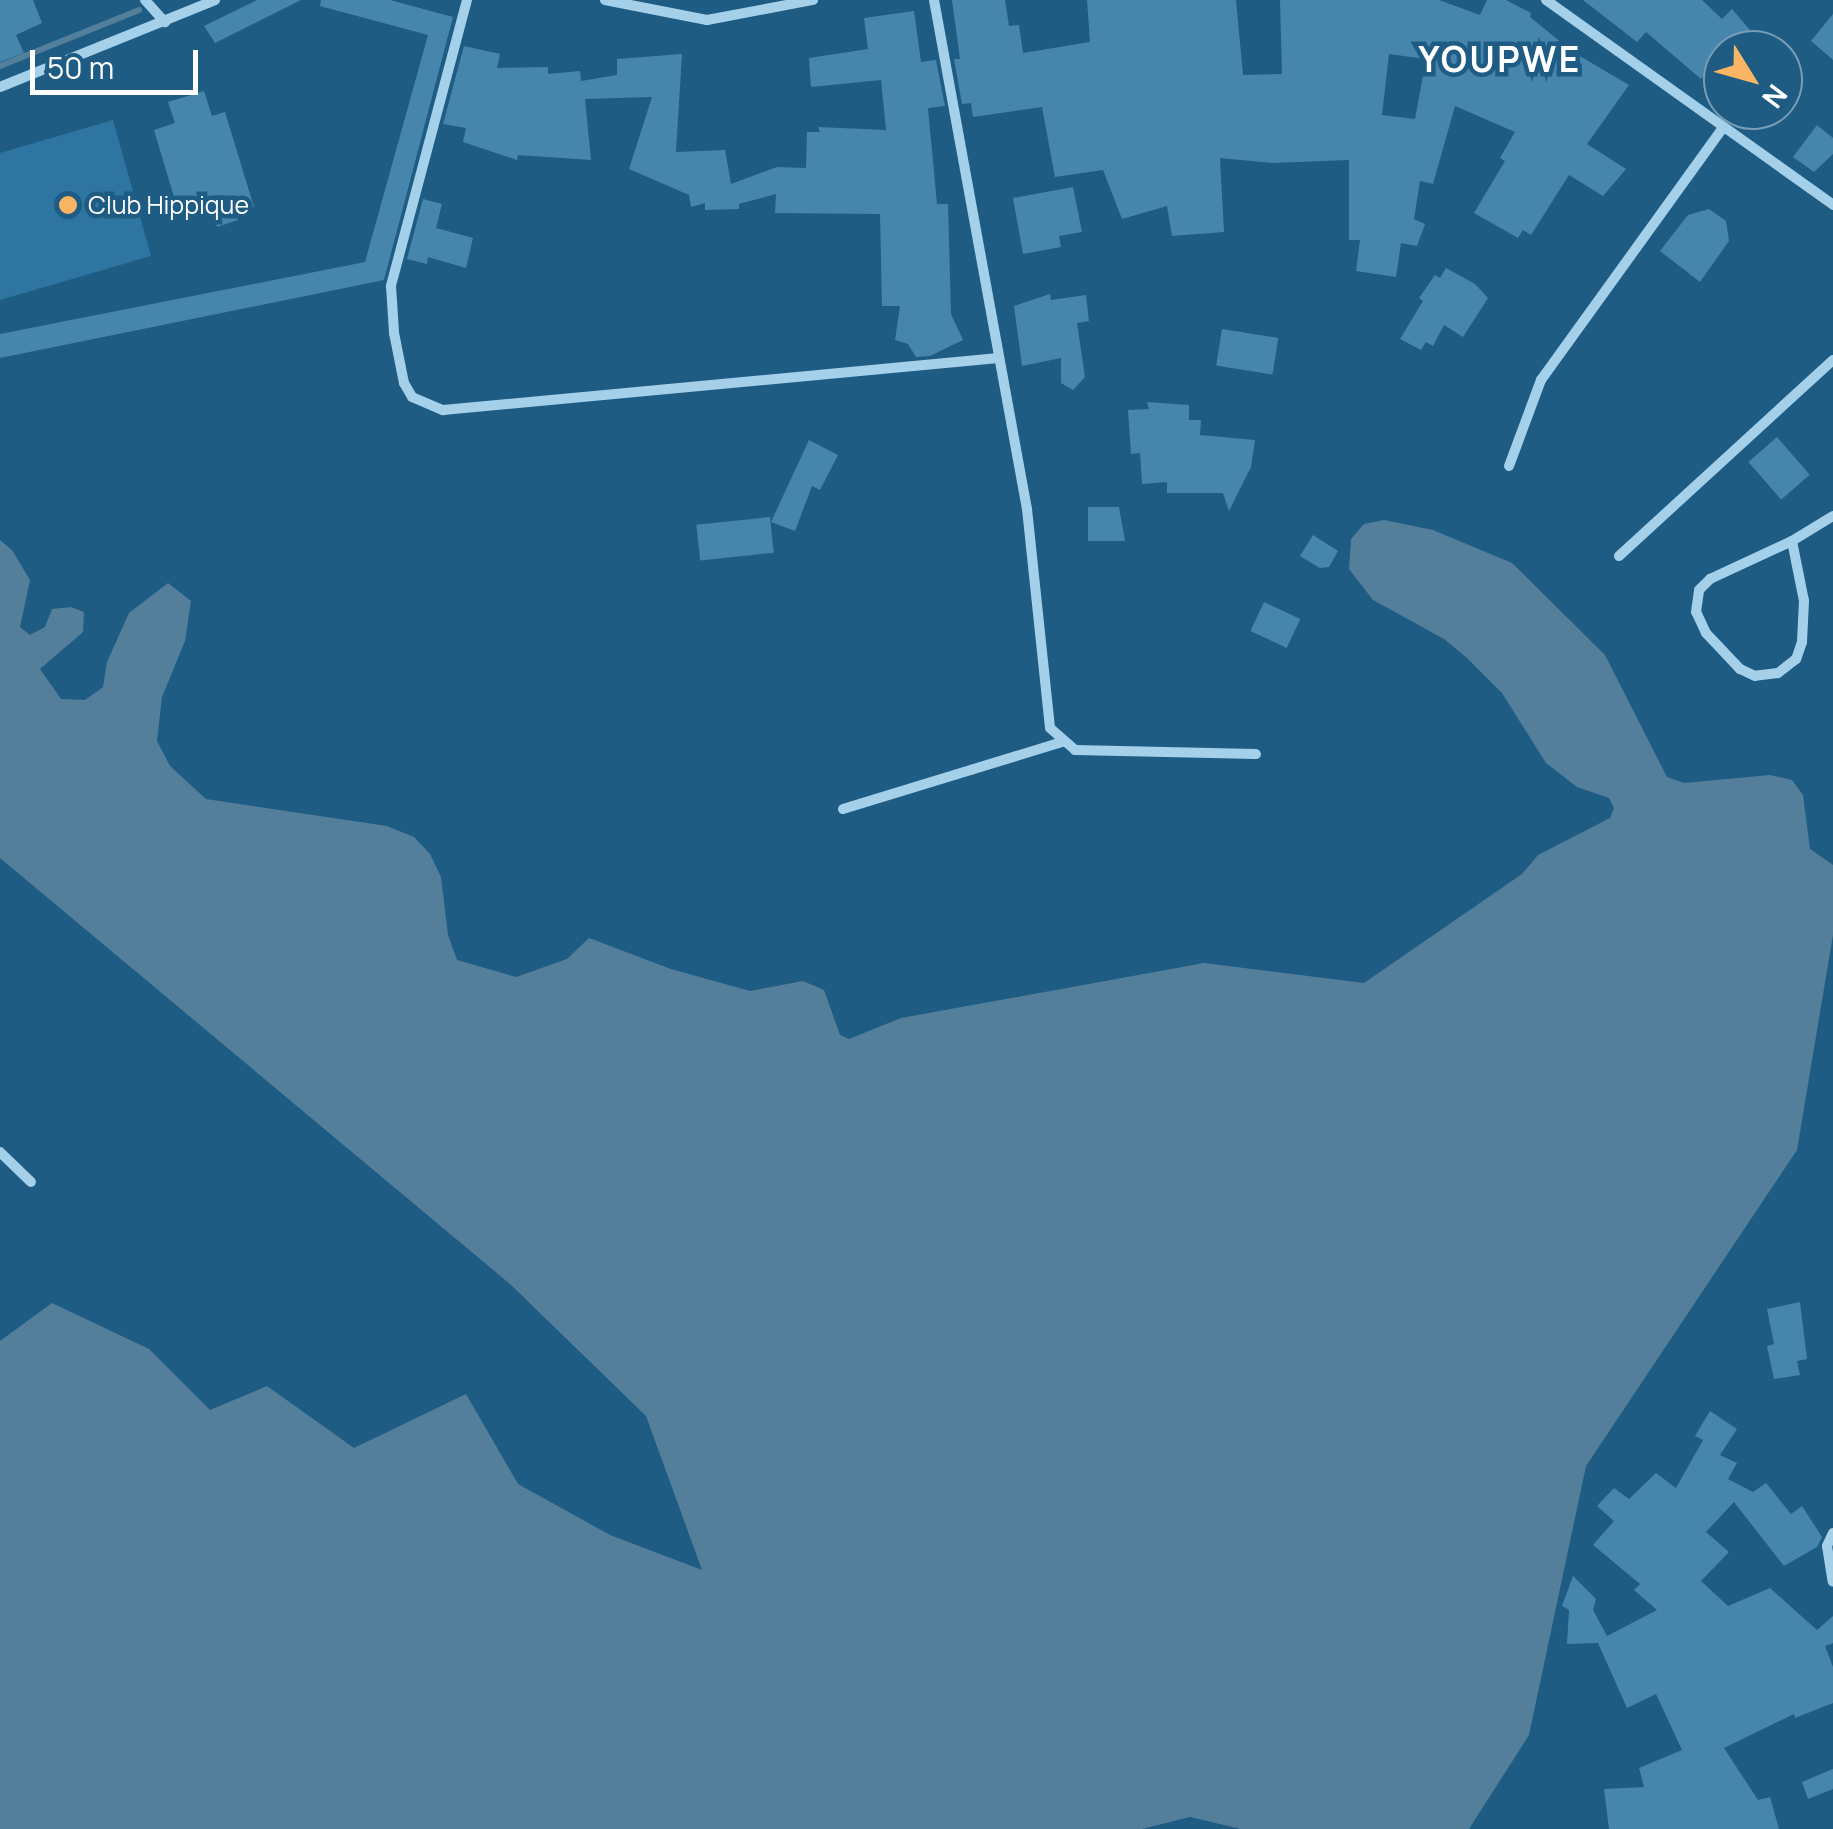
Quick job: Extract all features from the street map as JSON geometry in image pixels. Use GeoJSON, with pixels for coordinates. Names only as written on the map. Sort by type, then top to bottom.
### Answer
{"type":"FeatureCollection","features":[{"type":"Feature","properties":{"kind":"street"},"geometry":{"type":"LineString","coordinates":[[145,0],[165,22]]}},
{"type":"Feature","properties":{"kind":"street"},"geometry":{"type":"LineString","coordinates":[[0,88],[215,0]]}},
{"type":"Feature","properties":{"kind":"street"},"geometry":{"type":"LineString","coordinates":[[467,0],[392,286],[397,350],[404,383],[412,397],[443,410],[1000,358]]}},
{"type":"Feature","properties":{"kind":"street"},"geometry":{"type":"LineString","coordinates":[[605,0],[708,20],[813,0]]}},
{"type":"Feature","properties":{"kind":"street"},"geometry":{"type":"LineString","coordinates":[[934,0],[1027,510],[1050,728],[1076,750],[1256,754]]}},
{"type":"Feature","properties":{"kind":"street"},"geometry":{"type":"LineString","coordinates":[[1546,0],[1703,114]]}},
{"type":"Feature","properties":{"kind":"street"},"geometry":{"type":"LineString","coordinates":[[1509,466],[1541,380],[1722,130]]}},
{"type":"Feature","properties":{"kind":"street"},"geometry":{"type":"LineString","coordinates":[[1726,130],[1833,205]]}},
{"type":"Feature","properties":{"kind":"street"},"geometry":{"type":"LineString","coordinates":[[1619,556],[1833,360]]}},
{"type":"Feature","properties":{"kind":"street"},"geometry":{"type":"LineString","coordinates":[[1792,541],[1804,600],[1802,642],[1796,660],[1778,674],[1755,676],[1720,650],[1706,632],[1694,602],[1710,578],[1792,541],[1833,516]]}},
{"type":"Feature","properties":{"kind":"street"},"geometry":{"type":"LineString","coordinates":[[843,809],[1062,742]]}},
{"type":"Feature","properties":{"kind":"street"},"geometry":{"type":"LineString","coordinates":[[0,1152],[32,1182]]}},
{"type":"Feature","properties":{"kind":"street"},"geometry":{"type":"LineString","coordinates":[[1833,1533],[1828,1546],[1833,1582]]}},
{"type":"Feature","properties":{"kind":"shaded area","name":"Club Hippique"},"geometry":{"type":"Polygon","coordinates":[[[113,120],[151,256],[0,300],[0,153],[113,120]]]}},
{"type":"Feature","properties":{"kind":"shaded area"},"geometry":{"type":"Polygon","coordinates":[[[1384,520],[1433,530],[1512,563],[1605,655],[1667,777],[1684,783],[1770,775],[1792,780],[1803,795],[1810,849],[1833,865],[1833,935],[1797,1150],[1586,1466],[1529,1735],[1469,1829],[1241,1829],[1190,1817],[1142,1829],[0,1829],[0,1341],[52,1303],[149,1349],[210,1410],[267,1386],[354,1448],[466,1394],[518,1484],[610,1535],[702,1570],[646,1416],[510,1284],[0,858],[0,540],[12,550],[30,580],[20,627],[30,635],[45,627],[52,609],[71,607],[84,612],[83,632],[40,669],[61,699],[85,700],[103,687],[107,662],[129,613],[168,583],[191,601],[185,641],[162,697],[157,741],[170,766],[206,799],[387,826],[414,837],[430,854],[441,877],[448,935],[457,960],[516,977],[567,959],[589,938],[671,969],[750,991],[803,981],[824,990],[840,1035],[849,1039],[901,1018],[1204,963],[1364,983],[1522,874],[1538,855],[1610,818],[1614,808],[1609,798],[1577,787],[1546,763],[1502,693],[1467,658],[1444,639],[1373,600],[1349,569],[1351,539],[1364,524],[1384,520]]]}},
{"type":"Feature","properties":{"kind":"building"},"geometry":{"type":"Polygon","coordinates":[[[0,0],[33,0],[42,23],[16,35],[24,53],[0,62],[0,0]]]}},
{"type":"Feature","properties":{"kind":"building"},"geometry":{"type":"Polygon","coordinates":[[[257,0],[301,0],[215,43],[204,26],[257,0]]]}},
{"type":"Feature","properties":{"kind":"building"},"geometry":{"type":"Polygon","coordinates":[[[321,0],[390,0],[453,17],[384,280],[0,358],[0,334],[365,262],[428,35],[320,6],[321,0]]]}},
{"type":"Feature","properties":{"kind":"building"},"geometry":{"type":"Polygon","coordinates":[[[952,0],[1005,0],[1009,26],[1019,25],[1023,53],[1090,42],[1087,0],[1236,0],[1243,75],[1282,74],[1280,0],[1439,0],[1480,15],[1487,0],[1506,0],[1531,13],[1530,17],[1573,52],[1629,85],[1587,144],[1626,169],[1603,196],[1569,175],[1531,235],[1523,230],[1518,238],[1474,213],[1505,161],[1500,158],[1515,132],[1455,106],[1433,184],[1420,181],[1414,219],[1425,224],[1417,246],[1401,243],[1396,277],[1356,271],[1360,240],[1349,240],[1349,160],[1272,163],[1220,158],[1224,232],[1172,236],[1167,206],[1122,219],[1103,170],[1055,177],[1042,107],[973,117],[971,103],[962,104],[954,59],[960,59],[952,0]],[[1389,54],[1382,115],[1415,119],[1426,59],[1389,54]]]}},
{"type":"Feature","properties":{"kind":"building"},"geometry":{"type":"Polygon","coordinates":[[[1583,0],[1702,0],[1722,19],[1732,9],[1750,30],[1703,30],[1701,79],[1646,32],[1637,42],[1583,0]]]}},
{"type":"Feature","properties":{"kind":"building"},"geometry":{"type":"Polygon","coordinates":[[[914,11],[921,62],[936,60],[945,106],[928,108],[937,204],[948,204],[951,314],[963,340],[930,356],[916,357],[908,344],[895,340],[900,306],[882,306],[880,214],[775,213],[776,194],[739,204],[739,209],[705,210],[705,203],[691,207],[689,195],[629,169],[652,97],[585,99],[591,160],[518,155],[517,160],[463,142],[466,128],[443,124],[464,46],[500,54],[497,68],[548,67],[548,74],[580,71],[581,81],[617,75],[617,59],[682,54],[676,152],[725,150],[731,184],[777,167],[806,168],[807,132],[820,132],[818,127],[886,130],[881,80],[811,87],[809,58],[868,49],[864,18],[914,11]]]}},
{"type":"Feature","properties":{"kind":"building"},"geometry":{"type":"Polygon","coordinates":[[[1833,14],[1833,60],[1811,41],[1833,14]]]}},
{"type":"Feature","properties":{"kind":"building"},"geometry":{"type":"Polygon","coordinates":[[[204,91],[212,116],[225,112],[254,207],[236,212],[238,220],[217,227],[211,208],[188,215],[182,195],[174,197],[154,130],[175,123],[168,102],[204,91]]]}},
{"type":"Feature","properties":{"kind":"building"},"geometry":{"type":"Polygon","coordinates":[[[1817,125],[1833,138],[1833,154],[1814,172],[1793,157],[1817,125]]]}},
{"type":"Feature","properties":{"kind":"building"},"geometry":{"type":"Polygon","coordinates":[[[1073,187],[1082,232],[1059,236],[1061,247],[1023,254],[1013,198],[1073,187]]]}},
{"type":"Feature","properties":{"kind":"building"},"geometry":{"type":"Polygon","coordinates":[[[423,199],[442,204],[436,228],[473,238],[466,268],[428,257],[427,264],[407,259],[423,199]]]}},
{"type":"Feature","properties":{"kind":"building"},"geometry":{"type":"Polygon","coordinates":[[[1709,209],[1726,221],[1729,241],[1700,282],[1660,251],[1688,215],[1709,209]]]}},
{"type":"Feature","properties":{"kind":"building"},"geometry":{"type":"Polygon","coordinates":[[[1446,268],[1475,284],[1488,298],[1463,337],[1444,325],[1433,346],[1426,342],[1421,350],[1400,339],[1423,301],[1419,298],[1435,275],[1440,278],[1446,268]]]}},
{"type":"Feature","properties":{"kind":"building"},"geometry":{"type":"Polygon","coordinates":[[[1050,294],[1051,300],[1086,295],[1089,321],[1077,323],[1085,377],[1073,390],[1061,383],[1061,358],[1022,366],[1014,306],[1050,294]]]}},
{"type":"Feature","properties":{"kind":"building"},"geometry":{"type":"Polygon","coordinates":[[[1222,329],[1278,338],[1273,374],[1216,366],[1222,329]]]}},
{"type":"Feature","properties":{"kind":"building"},"geometry":{"type":"Polygon","coordinates":[[[1147,402],[1189,405],[1189,420],[1201,420],[1200,435],[1255,440],[1251,467],[1229,511],[1223,493],[1167,493],[1167,482],[1142,484],[1140,453],[1131,454],[1128,410],[1149,409],[1147,402]]]}},
{"type":"Feature","properties":{"kind":"building"},"geometry":{"type":"Polygon","coordinates":[[[1777,437],[1810,475],[1781,500],[1748,462],[1777,437]]]}},
{"type":"Feature","properties":{"kind":"building"},"geometry":{"type":"Polygon","coordinates":[[[809,440],[838,455],[820,490],[812,486],[795,531],[771,522],[809,440]]]}},
{"type":"Feature","properties":{"kind":"building"},"geometry":{"type":"Polygon","coordinates":[[[1088,507],[1119,507],[1125,541],[1088,541],[1088,507]]]}},
{"type":"Feature","properties":{"kind":"building"},"geometry":{"type":"Polygon","coordinates":[[[770,517],[774,553],[700,561],[696,525],[770,517]]]}},
{"type":"Feature","properties":{"kind":"building"},"geometry":{"type":"Polygon","coordinates":[[[1313,535],[1338,551],[1329,567],[1320,568],[1300,556],[1313,535]]]}},
{"type":"Feature","properties":{"kind":"building"},"geometry":{"type":"Polygon","coordinates":[[[1264,602],[1300,619],[1287,648],[1250,631],[1264,602]]]}},
{"type":"Feature","properties":{"kind":"building"},"geometry":{"type":"Polygon","coordinates":[[[1800,1302],[1807,1359],[1797,1361],[1800,1375],[1774,1379],[1767,1346],[1774,1344],[1767,1309],[1800,1302]]]}},
{"type":"Feature","properties":{"kind":"building"},"geometry":{"type":"Polygon","coordinates":[[[1710,1411],[1737,1429],[1720,1455],[1737,1463],[1728,1479],[1753,1492],[1766,1483],[1791,1514],[1802,1506],[1822,1537],[1817,1547],[1784,1566],[1734,1502],[1706,1532],[1729,1552],[1701,1581],[1728,1606],[1770,1588],[1817,1630],[1833,1616],[1833,1643],[1825,1646],[1833,1667],[1833,1703],[1795,1718],[1794,1714],[1724,1748],[1758,1800],[1770,1797],[1779,1829],[1609,1829],[1604,1789],[1644,1787],[1639,1768],[1682,1750],[1656,1694],[1627,1708],[1598,1643],[1567,1644],[1569,1610],[1562,1606],[1573,1576],[1596,1599],[1593,1610],[1607,1636],[1657,1610],[1634,1590],[1640,1584],[1593,1545],[1614,1521],[1597,1506],[1614,1488],[1629,1499],[1656,1473],[1676,1488],[1703,1440],[1695,1436],[1710,1411]]]}},
{"type":"Feature","properties":{"kind":"building"},"geometry":{"type":"Polygon","coordinates":[[[1833,1769],[1833,1789],[1808,1799],[1802,1782],[1833,1769]]]}},
{"type":"Feature","properties":{"kind":"waterway"},"geometry":{"type":"LineString","coordinates":[[0,66],[139,10]]}},
{"type":"Feature","properties":{"kind":"place","name":"Club Hippique"},"geometry":{"type":"Point","coordinates":[68,205]}},
{"type":"Feature","properties":{"kind":"district","name":"YOUPWE"},"geometry":{"type":"Point","coordinates":[1500,59]}}]}
